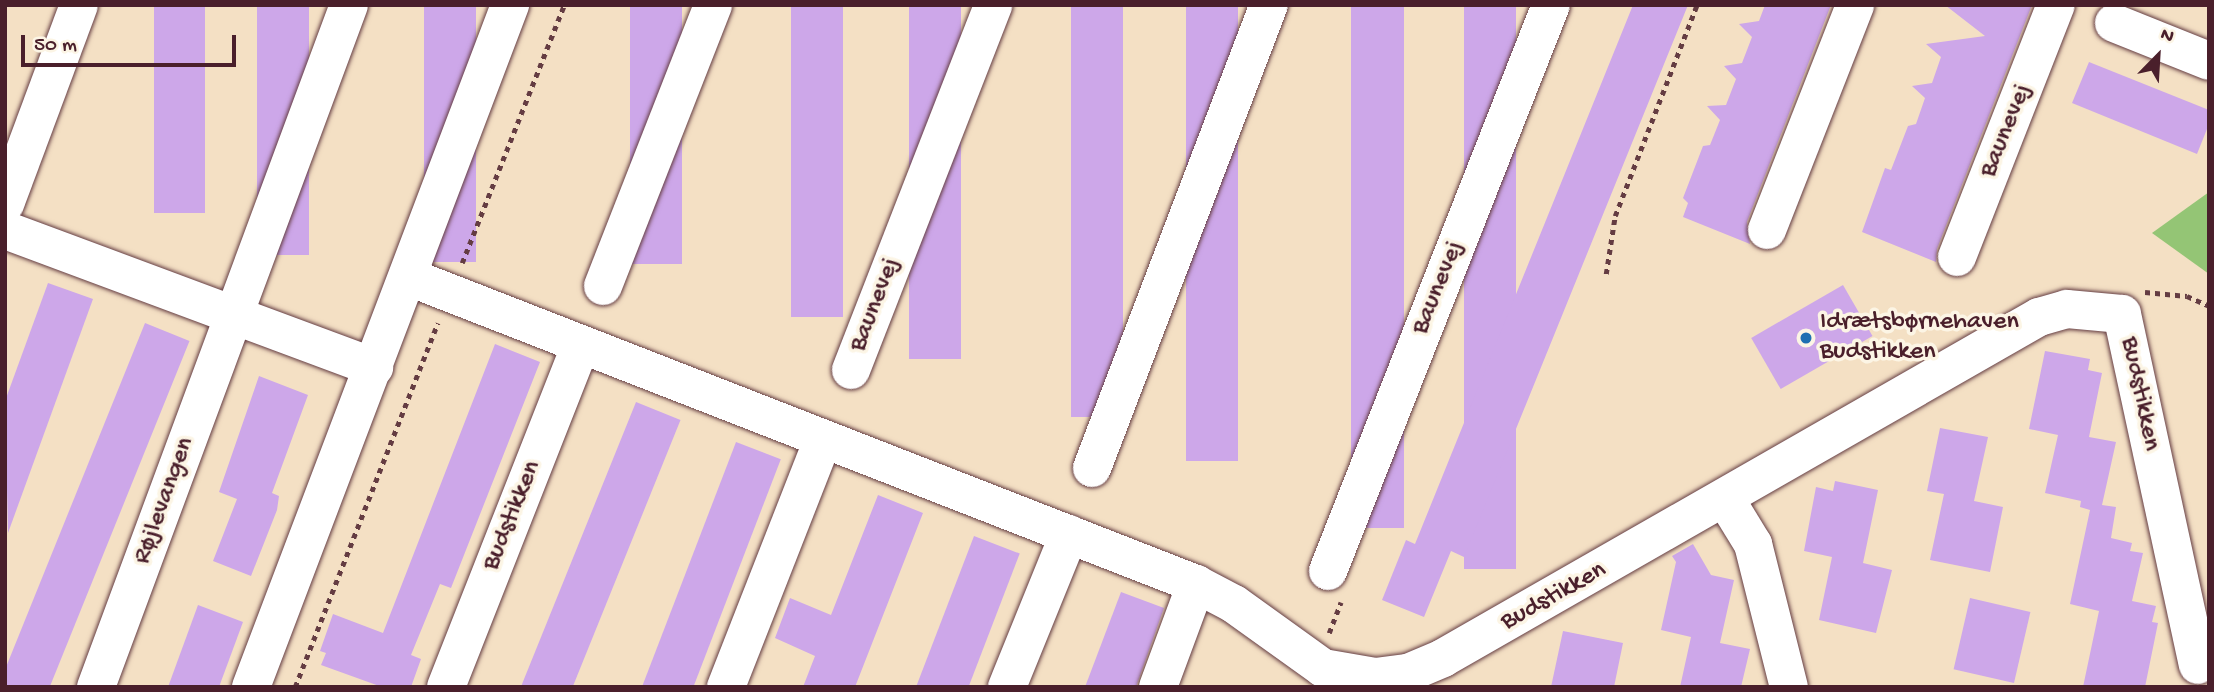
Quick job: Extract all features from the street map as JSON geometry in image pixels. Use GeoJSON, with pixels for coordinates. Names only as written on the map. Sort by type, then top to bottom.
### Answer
{"type":"FeatureCollection","features":[{"type":"Feature","properties":{"kind":"street"},"geometry":{"type":"LineString","coordinates":[[5,204],[79,5]]}},
{"type":"Feature","properties":{"kind":"street","name":"Røjlevangen"},"geometry":{"type":"LineString","coordinates":[[96,687],[349,5]]}},
{"type":"Feature","properties":{"kind":"street"},"geometry":{"type":"LineString","coordinates":[[251,687],[409,277],[510,5]]}},
{"type":"Feature","properties":{"kind":"street"},"geometry":{"type":"LineString","coordinates":[[603,286],[713,5]]}},
{"type":"Feature","properties":{"kind":"street","name":"Baunevej"},"geometry":{"type":"LineString","coordinates":[[851,370],[993,5]]}},
{"type":"Feature","properties":{"kind":"street"},"geometry":{"type":"LineString","coordinates":[[1092,468],[1269,5]]}},
{"type":"Feature","properties":{"kind":"street","name":"Baunevej"},"geometry":{"type":"LineString","coordinates":[[1328,571],[1551,5]]}},
{"type":"Feature","properties":{"kind":"street"},"geometry":{"type":"LineString","coordinates":[[1767,230],[1856,5]]}},
{"type":"Feature","properties":{"kind":"street","name":"Baunevej"},"geometry":{"type":"LineString","coordinates":[[1957,257],[2056,5]]}},
{"type":"Feature","properties":{"kind":"street"},"geometry":{"type":"LineString","coordinates":[[2114,23],[2209,61]]}},
{"type":"Feature","properties":{"kind":"street"},"geometry":{"type":"LineString","coordinates":[[5,230],[374,367]]}},
{"type":"Feature","properties":{"kind":"street","name":"Budstikken"},"geometry":{"type":"LineString","coordinates":[[409,277],[1196,584],[1234,604],[1323,668],[1376,682],[1408,673],[1443,658],[1726,500],[2039,317],[2067,309],[2122,314],[2198,665]]}},
{"type":"Feature","properties":{"kind":"street","name":"Budstikken"},"geometry":{"type":"LineString","coordinates":[[446,687],[581,345]]}},
{"type":"Feature","properties":{"kind":"street"},"geometry":{"type":"LineString","coordinates":[[726,687],[823,439]]}},
{"type":"Feature","properties":{"kind":"street"},"geometry":{"type":"LineString","coordinates":[[1726,500],[1753,544],[1789,687]]}},
{"type":"Feature","properties":{"kind":"street"},"geometry":{"type":"LineString","coordinates":[[1007,687],[1069,534]]}},
{"type":"Feature","properties":{"kind":"street"},"geometry":{"type":"LineString","coordinates":[[1158,687],[1196,584]]}},
{"type":"Feature","properties":{"kind":"path"},"geometry":{"type":"LineString","coordinates":[[295,687],[564,5]]}},
{"type":"Feature","properties":{"kind":"path"},"geometry":{"type":"LineString","coordinates":[[1606,274],[1615,216],[1698,5]]}},
{"type":"Feature","properties":{"kind":"green space"},"geometry":{"type":"Polygon","coordinates":[[[2209,192],[2209,274],[2152,233],[2209,192]]]}},
{"type":"Feature","properties":{"kind":"building"},"geometry":{"type":"Polygon","coordinates":[[[154,5],[205,5],[205,213],[154,213],[154,5]]]}},
{"type":"Feature","properties":{"kind":"building"},"geometry":{"type":"Polygon","coordinates":[[[257,5],[309,5],[309,255],[257,255],[257,5]]]}},
{"type":"Feature","properties":{"kind":"building"},"geometry":{"type":"Polygon","coordinates":[[[424,5],[476,5],[476,262],[424,262],[424,5]]]}},
{"type":"Feature","properties":{"kind":"building"},"geometry":{"type":"Polygon","coordinates":[[[630,5],[682,5],[682,264],[630,264],[630,5]]]}},
{"type":"Feature","properties":{"kind":"building"},"geometry":{"type":"Polygon","coordinates":[[[791,5],[843,5],[843,317],[791,317],[791,5]]]}},
{"type":"Feature","properties":{"kind":"building"},"geometry":{"type":"Polygon","coordinates":[[[909,5],[961,5],[961,359],[909,359],[909,5]]]}},
{"type":"Feature","properties":{"kind":"building"},"geometry":{"type":"Polygon","coordinates":[[[1071,5],[1123,5],[1123,417],[1071,417],[1071,5]]]}},
{"type":"Feature","properties":{"kind":"building"},"geometry":{"type":"Polygon","coordinates":[[[1186,5],[1238,5],[1238,461],[1186,461],[1186,5]]]}},
{"type":"Feature","properties":{"kind":"building"},"geometry":{"type":"Polygon","coordinates":[[[1351,5],[1404,5],[1404,528],[1351,528],[1351,5]]]}},
{"type":"Feature","properties":{"kind":"building"},"geometry":{"type":"Polygon","coordinates":[[[1464,5],[1516,5],[1516,569],[1464,569],[1464,5]]]}},
{"type":"Feature","properties":{"kind":"building"},"geometry":{"type":"Polygon","coordinates":[[[1633,5],[1688,5],[1464,557],[1451,551],[1424,617],[1382,600],[1406,540],[1415,544],[1633,5]]]}},
{"type":"Feature","properties":{"kind":"building"},"geometry":{"type":"Polygon","coordinates":[[[1765,5],[1831,5],[1747,222],[1750,244],[1683,217],[1688,203],[1683,198],[1703,146],[1710,145],[1720,120],[1707,106],[1726,105],[1736,79],[1724,66],[1742,63],[1752,37],[1739,24],[1759,21],[1765,5]]]}},
{"type":"Feature","properties":{"kind":"building"},"geometry":{"type":"Polygon","coordinates":[[[1945,5],[2032,5],[1937,249],[1936,262],[1862,232],[1885,168],[1891,170],[1908,126],[1916,124],[1925,98],[1912,86],[1932,83],[1941,57],[1926,44],[1985,36],[1945,5]]]}},
{"type":"Feature","properties":{"kind":"building"},"geometry":{"type":"Polygon","coordinates":[[[2089,62],[2209,110],[2209,124],[2197,154],[2072,103],[2089,62]]]}},
{"type":"Feature","properties":{"kind":"building"},"geometry":{"type":"Polygon","coordinates":[[[48,283],[93,299],[8,533],[5,401],[48,283]]]}},
{"type":"Feature","properties":{"kind":"building"},"geometry":{"type":"Polygon","coordinates":[[[1843,285],[1872,336],[1781,389],[1751,338],[1843,285]]]}},
{"type":"Feature","properties":{"kind":"building"},"geometry":{"type":"Polygon","coordinates":[[[145,323],[190,341],[50,687],[5,686],[5,670],[145,323]]]}},
{"type":"Feature","properties":{"kind":"building"},"geometry":{"type":"Polygon","coordinates":[[[495,344],[540,362],[451,588],[440,584],[411,655],[421,659],[411,687],[382,687],[321,665],[326,653],[320,651],[333,614],[383,633],[495,344]]]}},
{"type":"Feature","properties":{"kind":"building"},"geometry":{"type":"Polygon","coordinates":[[[2045,351],[2090,359],[2088,370],[2102,373],[2089,437],[2116,442],[2102,505],[2116,507],[2111,538],[2132,543],[2130,551],[2143,553],[2132,601],[2156,606],[2152,622],[2158,623],[2145,687],[2083,687],[2099,611],[2070,604],[2090,510],[2080,507],[2081,501],[2045,493],[2058,435],[2029,429],[2045,351]]]}},
{"type":"Feature","properties":{"kind":"building"},"geometry":{"type":"Polygon","coordinates":[[[259,376],[308,395],[272,493],[279,496],[277,510],[251,576],[213,561],[237,499],[219,492],[259,376]]]}},
{"type":"Feature","properties":{"kind":"building"},"geometry":{"type":"Polygon","coordinates":[[[636,402],[681,420],[573,687],[522,685],[636,402]]]}},
{"type":"Feature","properties":{"kind":"building"},"geometry":{"type":"Polygon","coordinates":[[[1940,428],[1988,437],[1974,501],[2003,507],[1990,572],[1930,560],[1944,494],[1927,491],[1940,428]]]}},
{"type":"Feature","properties":{"kind":"building"},"geometry":{"type":"Polygon","coordinates":[[[736,442],[781,459],[693,687],[642,687],[736,442]]]}},
{"type":"Feature","properties":{"kind":"building"},"geometry":{"type":"Polygon","coordinates":[[[1835,481],[1878,490],[1863,563],[1892,570],[1876,633],[1819,620],[1832,557],[1804,551],[1816,487],[1833,491],[1835,481]]]}},
{"type":"Feature","properties":{"kind":"building"},"geometry":{"type":"Polygon","coordinates":[[[878,495],[923,513],[855,687],[803,687],[815,656],[775,638],[790,598],[831,615],[878,495]]]}},
{"type":"Feature","properties":{"kind":"building"},"geometry":{"type":"Polygon","coordinates":[[[974,536],[1020,554],[969,687],[916,686],[974,536]]]}},
{"type":"Feature","properties":{"kind":"building"},"geometry":{"type":"Polygon","coordinates":[[[1693,544],[1711,575],[1734,580],[1720,643],[1750,649],[1741,687],[1680,687],[1691,637],[1661,630],[1676,562],[1672,556],[1693,544]]]}},
{"type":"Feature","properties":{"kind":"building"},"geometry":{"type":"Polygon","coordinates":[[[1121,592],[1164,608],[1136,687],[1085,687],[1121,592]]]}},
{"type":"Feature","properties":{"kind":"building"},"geometry":{"type":"Polygon","coordinates":[[[1970,598],[2030,612],[2014,683],[1954,669],[1970,598]]]}},
{"type":"Feature","properties":{"kind":"building"},"geometry":{"type":"Polygon","coordinates":[[[198,605],[243,622],[219,687],[168,687],[198,605]]]}},
{"type":"Feature","properties":{"kind":"building"},"geometry":{"type":"Polygon","coordinates":[[[1563,631],[1623,643],[1614,687],[1551,687],[1563,631]]]}},
{"type":"Feature","properties":{"kind":"place","name":"Idrætsbørnehaven Budstikken"},"geometry":{"type":"Point","coordinates":[1806,338]}}]}
